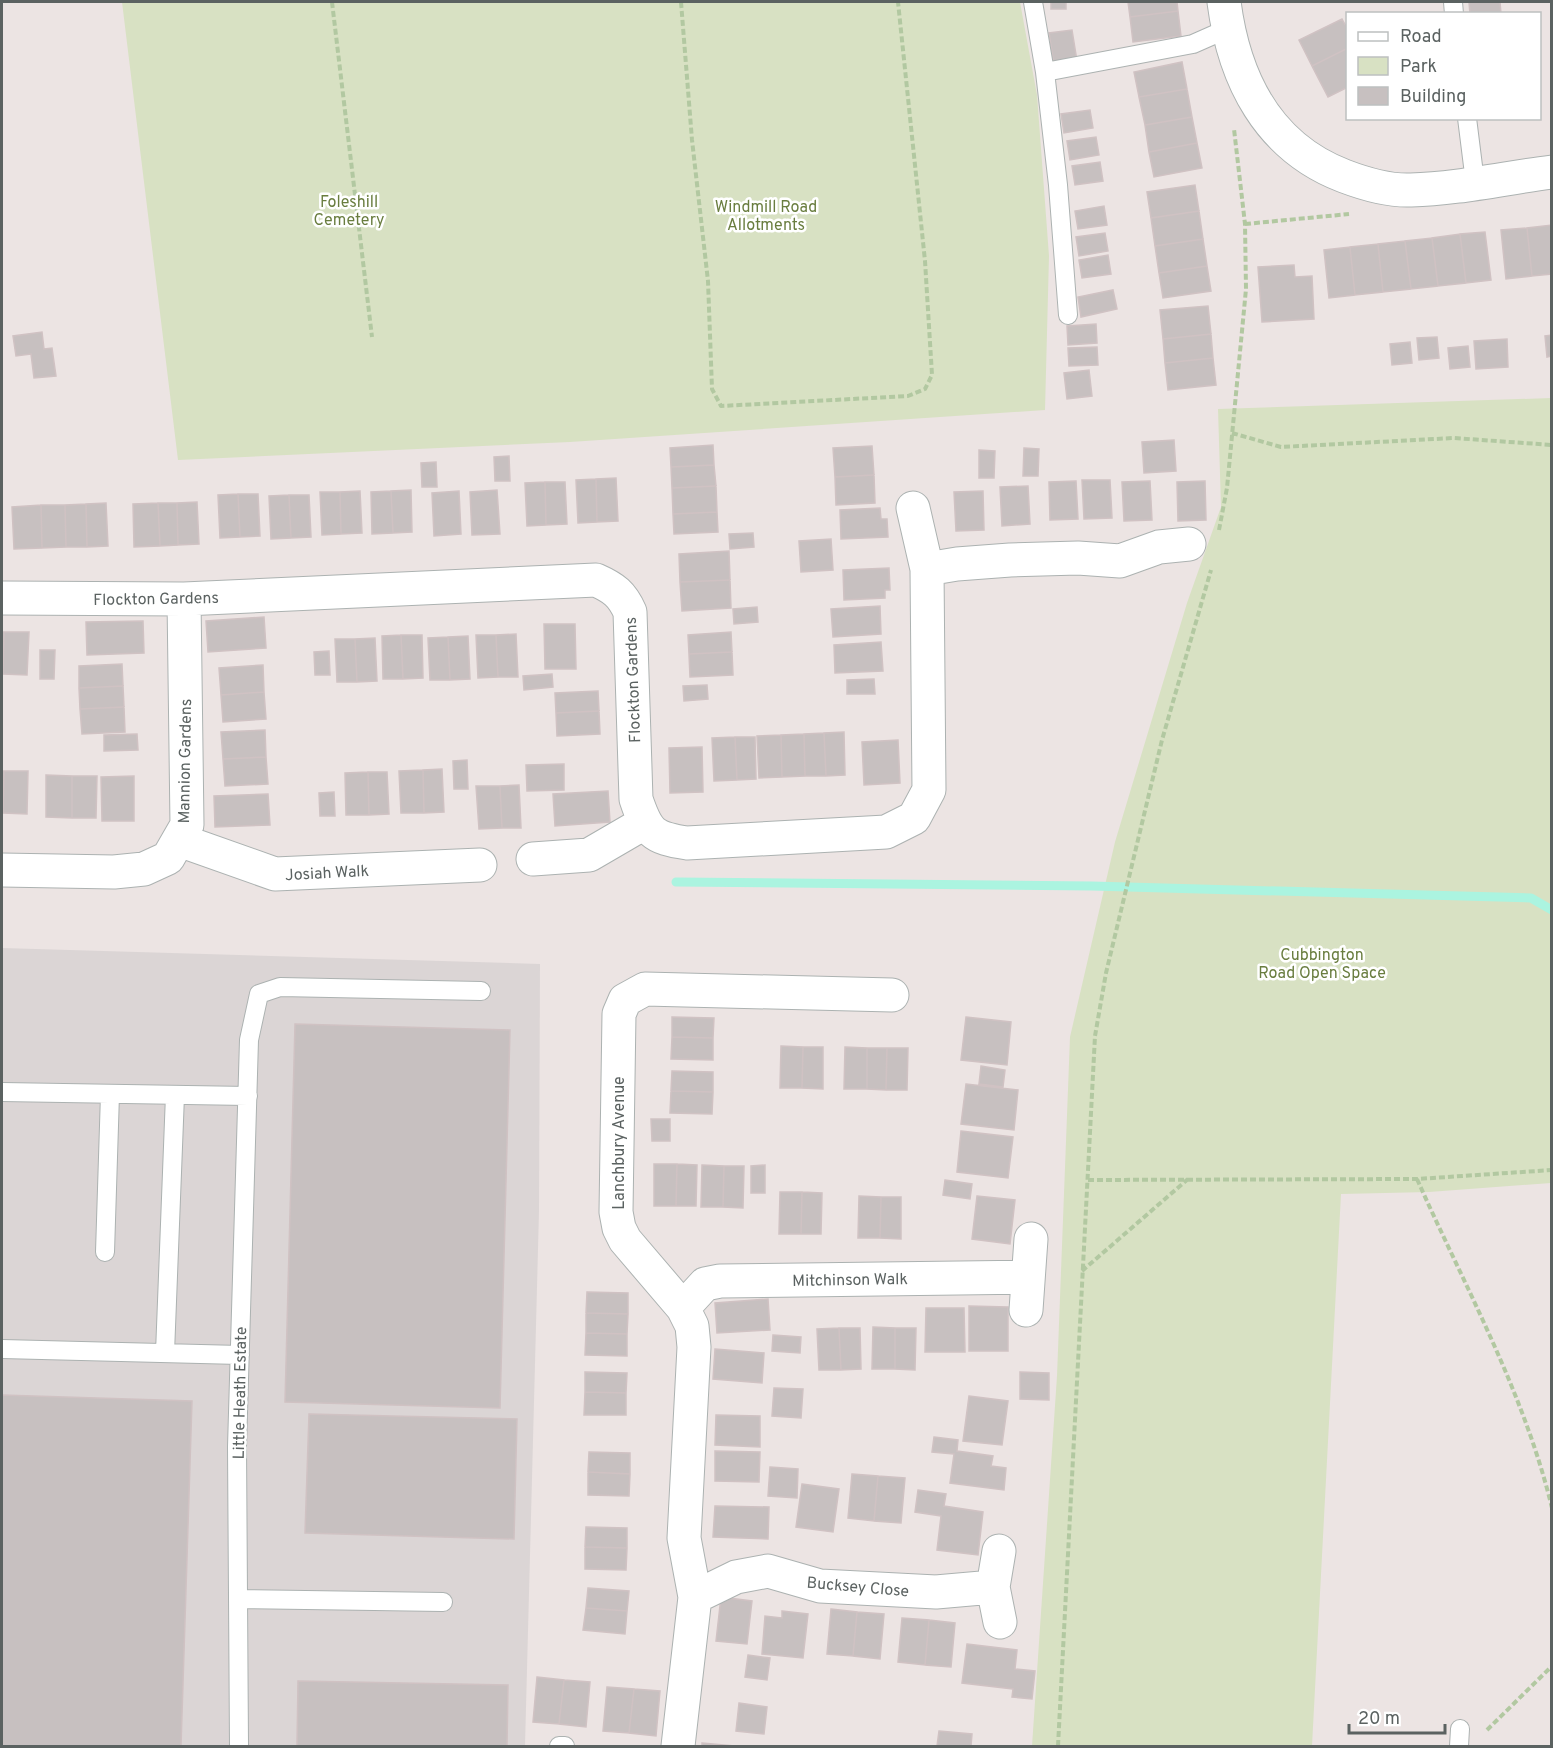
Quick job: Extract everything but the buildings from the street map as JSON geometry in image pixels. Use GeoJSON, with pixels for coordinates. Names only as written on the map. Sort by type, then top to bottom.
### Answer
{"type":"FeatureCollection","features":[{"type":"Feature","properties":{"kind":"street"},"geometry":{"type":"LineString","coordinates":[[1226,15],[1243,78],[1263,114],[1287,144],[1325,169],[1367,185],[1410,191],[1551,172]]}},
{"type":"Feature","properties":{"kind":"street"},"geometry":{"type":"LineString","coordinates":[[533,859],[589,855],[644,823],[662,839],[687,843],[885,832],[914,818],[929,790],[927,569],[914,508]]}},
{"type":"Feature","properties":{"kind":"street"},"geometry":{"type":"LineString","coordinates":[[927,569],[1010,560],[1078,558],[1120,561],[1159,547],[1206,548]]}},
{"type":"Feature","properties":{"kind":"street","name":"Flockton Gardens"},"geometry":{"type":"LineString","coordinates":[[2,598],[184,599],[596,580],[612,587],[623,597],[630,612],[636,799],[644,823]]}},
{"type":"Feature","properties":{"kind":"street","name":"Mannion Gardens"},"geometry":{"type":"LineString","coordinates":[[2,870],[114,872],[144,869],[168,858],[187,825],[184,599]]}},
{"type":"Feature","properties":{"kind":"street","name":"Josiah Walk"},"geometry":{"type":"LineString","coordinates":[[179,840],[275,874],[480,866]]}},
{"type":"Feature","properties":{"kind":"street","name":"Lanchbury Avenue"},"geometry":{"type":"LineString","coordinates":[[678,1746],[695,1597],[684,1538],[694,1347],[692,1326],[683,1308],[626,1240],[619,1228],[616,1212],[619,1014],[625,1000],[645,989],[892,995]]}},
{"type":"Feature","properties":{"kind":"street"},"geometry":{"type":"LineString","coordinates":[[1026,1310],[1031,1239]]}},
{"type":"Feature","properties":{"kind":"street","name":"Mitchinson Walk"},"geometry":{"type":"LineString","coordinates":[[683,1308],[705,1284],[720,1281],[1028,1277]]}},
{"type":"Feature","properties":{"kind":"street"},"geometry":{"type":"LineString","coordinates":[[999,1551],[993,1587],[1000,1622]]}},
{"type":"Feature","properties":{"kind":"street","name":"Bucksey Close"},"geometry":{"type":"LineString","coordinates":[[695,1597],[736,1577],[768,1571],[820,1586],[936,1592],[993,1587]]}},
{"type":"Feature","properties":{"kind":"lane"},"geometry":{"type":"LineString","coordinates":[[1032,2],[1045,72],[1058,185],[1068,315]]}},
{"type":"Feature","properties":{"kind":"lane"},"geometry":{"type":"LineString","coordinates":[[1045,72],[1192,44],[1226,15]]}},
{"type":"Feature","properties":{"kind":"lane"},"geometry":{"type":"LineString","coordinates":[[1467,120],[1475,182]]}},
{"type":"Feature","properties":{"kind":"lane","name":"Little Heath Estate"},"geometry":{"type":"LineString","coordinates":[[239,1746],[237,1447],[249,1040],[259,994],[280,987],[481,991]]}},
{"type":"Feature","properties":{"kind":"lane"},"geometry":{"type":"LineString","coordinates":[[2,1092],[248,1096]]}},
{"type":"Feature","properties":{"kind":"lane"},"geometry":{"type":"LineString","coordinates":[[105,1252],[110,1094]]}},
{"type":"Feature","properties":{"kind":"lane"},"geometry":{"type":"LineString","coordinates":[[165,1353],[176,1095]]}},
{"type":"Feature","properties":{"kind":"lane"},"geometry":{"type":"LineString","coordinates":[[2,1348],[240,1355]]}},
{"type":"Feature","properties":{"kind":"lane"},"geometry":{"type":"LineString","coordinates":[[238,1599],[443,1602]]}},
{"type":"Feature","properties":{"kind":"lane"},"geometry":{"type":"LineString","coordinates":[[559,1746],[565,1746]]}},
{"type":"Feature","properties":{"kind":"path"},"geometry":{"type":"LineString","coordinates":[[332,2],[372,337]]}},
{"type":"Feature","properties":{"kind":"path"},"geometry":{"type":"LineString","coordinates":[[681,2],[692,140],[708,281],[711,389],[721,406],[908,396],[925,389],[932,375],[925,261],[898,2]]}},
{"type":"Feature","properties":{"kind":"path"},"geometry":{"type":"LineString","coordinates":[[1058,1746],[1095,1036],[1106,973],[1206,548],[1227,488],[1246,289],[1245,224],[1233,122]]}},
{"type":"Feature","properties":{"kind":"path"},"geometry":{"type":"LineString","coordinates":[[1245,224],[1360,212]]}},
{"type":"Feature","properties":{"kind":"path"},"geometry":{"type":"LineString","coordinates":[[1232,433],[1281,447],[1454,438],[1551,445]]}},
{"type":"Feature","properties":{"kind":"path"},"geometry":{"type":"LineString","coordinates":[[1087,1180],[1417,1179],[1551,1170]]}},
{"type":"Feature","properties":{"kind":"path"},"geometry":{"type":"LineString","coordinates":[[1082,1271],[1189,1179]]}},
{"type":"Feature","properties":{"kind":"path"},"geometry":{"type":"LineString","coordinates":[[1417,1179],[1503,1366],[1541,1462],[1551,1508]]}},
{"type":"Feature","properties":{"kind":"path"},"geometry":{"type":"LineString","coordinates":[[1479,1738],[1516,1698],[1551,1666]]}},
{"type":"Feature","properties":{"kind":"shaded area"},"geometry":{"type":"Polygon","coordinates":[[[2,948],[540,964],[539,1211],[525,1746],[2,1746],[2,948]]]}},
{"type":"Feature","properties":{"kind":"green space"},"geometry":{"type":"Polygon","coordinates":[[[122,2],[1020,2],[1037,95],[1049,256],[1045,410],[570,442],[178,460],[122,2]]]}},
{"type":"Feature","properties":{"kind":"green space","name":"Cubbington Road Open Space"},"geometry":{"type":"Polygon","coordinates":[[[1551,398],[1551,1183],[1429,1192],[1341,1194],[1312,1746],[1032,1746],[1057,1376],[1070,1037],[1115,842],[1187,603],[1221,507],[1218,409],[1551,398]]]}},
{"type":"Feature","properties":{"kind":"waterway"},"geometry":{"type":"LineString","coordinates":[[676,882],[1092,886],[1531,898],[1552,910]]}},
{"type":"Feature","properties":{"kind":"park label","name":"Foleshill Cemetery"},"geometry":{"type":"Point","coordinates":[349,210]}},
{"type":"Feature","properties":{"kind":"park label","name":"Windmill Road Allotments"},"geometry":{"type":"Point","coordinates":[766,215]}}]}
